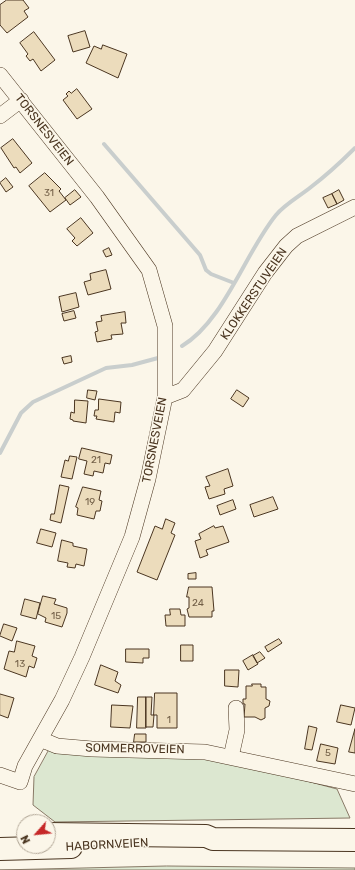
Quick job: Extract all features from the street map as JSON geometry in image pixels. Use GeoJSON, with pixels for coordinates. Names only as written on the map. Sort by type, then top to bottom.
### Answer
{"type":"FeatureCollection","features":[{"type":"Feature","properties":{"kind":"highway"},"geometry":{"type":"LineString","coordinates":[[0,834],[16,834]]}},
{"type":"Feature","properties":{"kind":"highway","name":"HABORNVEIEN"},"geometry":{"type":"LineString","coordinates":[[56,834],[206,836],[214,839]]}},
{"type":"Feature","properties":{"kind":"highway","name":"HABORNVEIEN"},"geometry":{"type":"LineString","coordinates":[[0,849],[41,849],[139,842],[207,841],[214,839],[355,840]]}},
{"type":"Feature","properties":{"kind":"street","name":"TORSNESVEIEN"},"geometry":{"type":"LineString","coordinates":[[0,75],[97,198],[149,270],[165,326],[165,397],[148,479],[132,537],[82,657],[62,700],[25,766],[20,782],[0,775]]}},
{"type":"Feature","properties":{"kind":"street"},"geometry":{"type":"LineString","coordinates":[[0,116],[21,100]]}},
{"type":"Feature","properties":{"kind":"street","name":"KLOKKERSTUVEIEN"},"geometry":{"type":"LineString","coordinates":[[165,397],[183,390],[215,351],[265,273],[286,246],[297,236],[355,207]]}},
{"type":"Feature","properties":{"kind":"street"},"geometry":{"type":"LineString","coordinates":[[231,757],[237,730],[236,708]]}},
{"type":"Feature","properties":{"kind":"street","name":"SOMMERROVEIEN"},"geometry":{"type":"LineString","coordinates":[[40,740],[58,746],[71,747],[205,752],[355,784]]}},
{"type":"Feature","properties":{"kind":"green space"},"geometry":{"type":"Polygon","coordinates":[[[49,750],[216,757],[337,789],[350,818],[56,822],[56,814],[45,814],[33,805],[34,777],[49,750]]]}},
{"type":"Feature","properties":{"kind":"green space"},"geometry":{"type":"Polygon","coordinates":[[[167,866],[355,868],[355,870],[0,870],[167,866]]]}},
{"type":"Feature","properties":{"kind":"building"},"geometry":{"type":"Polygon","coordinates":[[[7,0],[23,0],[29,8],[24,11],[28,17],[7,33],[0,25],[0,5],[7,0]]]}},
{"type":"Feature","properties":{"kind":"building"},"geometry":{"type":"Polygon","coordinates":[[[85,31],[90,47],[73,52],[68,36],[85,31]]]}},
{"type":"Feature","properties":{"kind":"building"},"geometry":{"type":"Polygon","coordinates":[[[34,32],[55,60],[41,71],[33,59],[30,61],[26,56],[28,54],[20,43],[34,32]]]}},
{"type":"Feature","properties":{"kind":"building"},"geometry":{"type":"Polygon","coordinates":[[[103,45],[127,54],[118,78],[86,63],[94,46],[101,49],[103,45]]]}},
{"type":"Feature","properties":{"kind":"building"},"geometry":{"type":"Polygon","coordinates":[[[77,89],[92,109],[77,119],[63,100],[68,96],[66,94],[69,91],[71,93],[77,89]]]}},
{"type":"Feature","properties":{"kind":"building"},"geometry":{"type":"Polygon","coordinates":[[[13,139],[32,163],[20,173],[16,167],[14,168],[1,148],[13,139]]]}},
{"type":"Feature","properties":{"kind":"building"},"geometry":{"type":"Polygon","coordinates":[[[45,173],[61,189],[59,191],[66,200],[50,212],[29,186],[45,173]]]}},
{"type":"Feature","properties":{"kind":"building"},"geometry":{"type":"Polygon","coordinates":[[[6,178],[13,187],[6,192],[0,183],[6,178]]]}},
{"type":"Feature","properties":{"kind":"building"},"geometry":{"type":"Polygon","coordinates":[[[75,190],[81,197],[70,205],[65,198],[75,190]]]}},
{"type":"Feature","properties":{"kind":"building"},"geometry":{"type":"Polygon","coordinates":[[[339,190],[344,200],[337,204],[332,194],[339,190]]]}},
{"type":"Feature","properties":{"kind":"building"},"geometry":{"type":"Polygon","coordinates":[[[332,194],[337,204],[328,208],[323,198],[332,194]]]}},
{"type":"Feature","properties":{"kind":"building"},"geometry":{"type":"Polygon","coordinates":[[[81,218],[93,233],[77,246],[72,241],[75,238],[67,229],[81,218]]]}},
{"type":"Feature","properties":{"kind":"building"},"geometry":{"type":"Polygon","coordinates":[[[109,248],[112,255],[106,257],[103,251],[109,248]]]}},
{"type":"Feature","properties":{"kind":"building"},"geometry":{"type":"Polygon","coordinates":[[[106,270],[111,289],[88,295],[84,282],[91,280],[90,274],[106,270]]]}},
{"type":"Feature","properties":{"kind":"building"},"geometry":{"type":"Polygon","coordinates":[[[76,293],[79,307],[62,312],[59,297],[76,293]]]}},
{"type":"Feature","properties":{"kind":"building"},"geometry":{"type":"Polygon","coordinates":[[[74,311],[76,318],[64,321],[62,314],[74,311]]]}},
{"type":"Feature","properties":{"kind":"building"},"geometry":{"type":"Polygon","coordinates":[[[125,312],[126,323],[121,323],[123,334],[111,335],[112,339],[97,342],[95,332],[98,331],[96,322],[102,321],[101,316],[125,312]]]}},
{"type":"Feature","properties":{"kind":"building"},"geometry":{"type":"Polygon","coordinates":[[[71,356],[72,362],[64,364],[62,358],[71,356]]]}},
{"type":"Feature","properties":{"kind":"building"},"geometry":{"type":"Polygon","coordinates":[[[88,390],[97,391],[95,400],[87,398],[88,390]]]}},
{"type":"Feature","properties":{"kind":"building"},"geometry":{"type":"Polygon","coordinates":[[[237,390],[249,398],[243,407],[231,399],[237,390]]]}},
{"type":"Feature","properties":{"kind":"building"},"geometry":{"type":"Polygon","coordinates":[[[99,399],[121,402],[120,413],[115,412],[114,422],[96,419],[97,416],[94,416],[95,410],[98,410],[99,399]]]}},
{"type":"Feature","properties":{"kind":"building"},"geometry":{"type":"Polygon","coordinates":[[[75,400],[88,401],[86,423],[73,421],[70,419],[71,412],[74,413],[75,400]]]}},
{"type":"Feature","properties":{"kind":"building"},"geometry":{"type":"Polygon","coordinates":[[[82,448],[112,455],[110,464],[105,463],[103,473],[94,471],[93,476],[84,474],[87,461],[79,459],[82,448]]]}},
{"type":"Feature","properties":{"kind":"building"},"geometry":{"type":"Polygon","coordinates":[[[70,456],[77,457],[72,479],[61,477],[65,460],[68,461],[70,456]]]}},
{"type":"Feature","properties":{"kind":"building"},"geometry":{"type":"Polygon","coordinates":[[[228,469],[233,486],[224,489],[225,494],[209,499],[205,487],[210,486],[206,477],[228,469]]]}},
{"type":"Feature","properties":{"kind":"building"},"geometry":{"type":"Polygon","coordinates":[[[60,485],[69,487],[61,523],[50,520],[51,514],[54,514],[60,485]]]}},
{"type":"Feature","properties":{"kind":"building"},"geometry":{"type":"Polygon","coordinates":[[[83,487],[101,491],[99,500],[102,501],[100,511],[96,511],[94,519],[77,515],[78,508],[76,507],[83,487]]]}},
{"type":"Feature","properties":{"kind":"building"},"geometry":{"type":"Polygon","coordinates":[[[273,497],[278,509],[254,517],[250,505],[273,497]]]}},
{"type":"Feature","properties":{"kind":"building"},"geometry":{"type":"Polygon","coordinates":[[[233,500],[236,509],[220,515],[217,506],[233,500]]]}},
{"type":"Feature","properties":{"kind":"building"},"geometry":{"type":"Polygon","coordinates":[[[166,519],[175,523],[171,533],[175,535],[157,580],[137,572],[155,526],[162,529],[166,519]]]}},
{"type":"Feature","properties":{"kind":"building"},"geometry":{"type":"Polygon","coordinates":[[[214,526],[215,528],[223,526],[229,542],[206,550],[208,555],[200,558],[195,541],[201,539],[199,534],[214,526]]]}},
{"type":"Feature","properties":{"kind":"building"},"geometry":{"type":"Polygon","coordinates":[[[41,529],[56,533],[52,547],[37,543],[41,529]]]}},
{"type":"Feature","properties":{"kind":"building"},"geometry":{"type":"Polygon","coordinates":[[[62,540],[73,543],[73,546],[87,549],[84,566],[76,564],[75,568],[67,567],[68,563],[58,561],[62,540]]]}},
{"type":"Feature","properties":{"kind":"building"},"geometry":{"type":"Polygon","coordinates":[[[196,573],[196,579],[188,579],[188,574],[196,573]]]}},
{"type":"Feature","properties":{"kind":"building"},"geometry":{"type":"Polygon","coordinates":[[[189,587],[212,587],[214,611],[212,611],[212,617],[189,617],[187,609],[189,608],[189,597],[187,597],[189,587]]]}},
{"type":"Feature","properties":{"kind":"building"},"geometry":{"type":"Polygon","coordinates":[[[43,596],[56,599],[54,604],[67,608],[67,613],[62,627],[45,622],[46,618],[38,614],[43,596]]]}},
{"type":"Feature","properties":{"kind":"building"},"geometry":{"type":"Polygon","coordinates":[[[25,599],[40,603],[36,619],[21,615],[25,599]]]}},
{"type":"Feature","properties":{"kind":"building"},"geometry":{"type":"Polygon","coordinates":[[[170,609],[180,609],[181,615],[185,615],[185,626],[166,626],[165,615],[170,615],[170,609]]]}},
{"type":"Feature","properties":{"kind":"building"},"geometry":{"type":"Polygon","coordinates":[[[4,624],[17,628],[12,641],[0,636],[4,624]]]}},
{"type":"Feature","properties":{"kind":"building"},"geometry":{"type":"Polygon","coordinates":[[[279,639],[282,643],[268,652],[265,647],[279,639]]]}},
{"type":"Feature","properties":{"kind":"building"},"geometry":{"type":"Polygon","coordinates":[[[17,641],[35,646],[32,656],[37,658],[34,668],[29,666],[26,677],[4,669],[9,651],[14,652],[17,641]]]}},
{"type":"Feature","properties":{"kind":"building"},"geometry":{"type":"Polygon","coordinates":[[[181,645],[193,645],[193,661],[181,661],[181,645]]]}},
{"type":"Feature","properties":{"kind":"building"},"geometry":{"type":"Polygon","coordinates":[[[126,649],[149,649],[149,658],[143,658],[143,663],[126,662],[126,649]]]}},
{"type":"Feature","properties":{"kind":"building"},"geometry":{"type":"Polygon","coordinates":[[[260,652],[265,658],[257,663],[253,656],[260,652]]]}},
{"type":"Feature","properties":{"kind":"building"},"geometry":{"type":"Polygon","coordinates":[[[253,655],[258,664],[248,670],[243,661],[253,655]]]}},
{"type":"Feature","properties":{"kind":"building"},"geometry":{"type":"Polygon","coordinates":[[[101,665],[118,672],[115,681],[121,685],[118,693],[95,685],[101,665]]]}},
{"type":"Feature","properties":{"kind":"building"},"geometry":{"type":"Polygon","coordinates":[[[225,670],[239,670],[238,687],[225,686],[225,670]]]}},
{"type":"Feature","properties":{"kind":"building"},"geometry":{"type":"Polygon","coordinates":[[[252,684],[261,684],[261,687],[266,687],[266,699],[270,701],[269,706],[265,708],[265,718],[261,720],[255,717],[244,717],[245,704],[243,704],[243,699],[246,699],[246,686],[252,686],[252,684]]]}},
{"type":"Feature","properties":{"kind":"building"},"geometry":{"type":"Polygon","coordinates":[[[155,693],[177,693],[177,728],[157,728],[157,715],[154,715],[155,693]]]}},
{"type":"Feature","properties":{"kind":"building"},"geometry":{"type":"Polygon","coordinates":[[[0,694],[14,698],[8,718],[0,715],[0,694]]]}},
{"type":"Feature","properties":{"kind":"building"},"geometry":{"type":"Polygon","coordinates":[[[138,697],[146,697],[146,728],[137,728],[138,697]]]}},
{"type":"Feature","properties":{"kind":"building"},"geometry":{"type":"Polygon","coordinates":[[[146,697],[152,697],[151,715],[154,715],[153,727],[146,727],[146,697]]]}},
{"type":"Feature","properties":{"kind":"building"},"geometry":{"type":"Polygon","coordinates":[[[112,705],[133,706],[130,728],[111,727],[112,705]]]}},
{"type":"Feature","properties":{"kind":"building"},"geometry":{"type":"Polygon","coordinates":[[[341,705],[355,708],[351,725],[337,722],[341,705]]]}},
{"type":"Feature","properties":{"kind":"building"},"geometry":{"type":"Polygon","coordinates":[[[309,726],[317,728],[312,750],[305,749],[309,726]]]}},
{"type":"Feature","properties":{"kind":"building"},"geometry":{"type":"Polygon","coordinates":[[[355,729],[355,753],[349,752],[355,729]]]}},
{"type":"Feature","properties":{"kind":"building"},"geometry":{"type":"Polygon","coordinates":[[[135,734],[146,734],[146,742],[134,742],[135,734]]]}},
{"type":"Feature","properties":{"kind":"building"},"geometry":{"type":"Polygon","coordinates":[[[321,744],[338,748],[335,764],[317,761],[321,744]]]}},
{"type":"Feature","properties":{"kind":"waterway"},"geometry":{"type":"LineString","coordinates":[[104,144],[200,255],[206,270],[211,274],[234,283]]}},
{"type":"Feature","properties":{"kind":"waterway"},"geometry":{"type":"LineString","coordinates":[[182,346],[197,335],[222,304],[254,248],[276,215],[328,173],[355,148]]}},
{"type":"Feature","properties":{"kind":"waterway"},"geometry":{"type":"LineString","coordinates":[[0,453],[21,413],[33,402],[106,368],[132,365],[158,358]]}}]}
